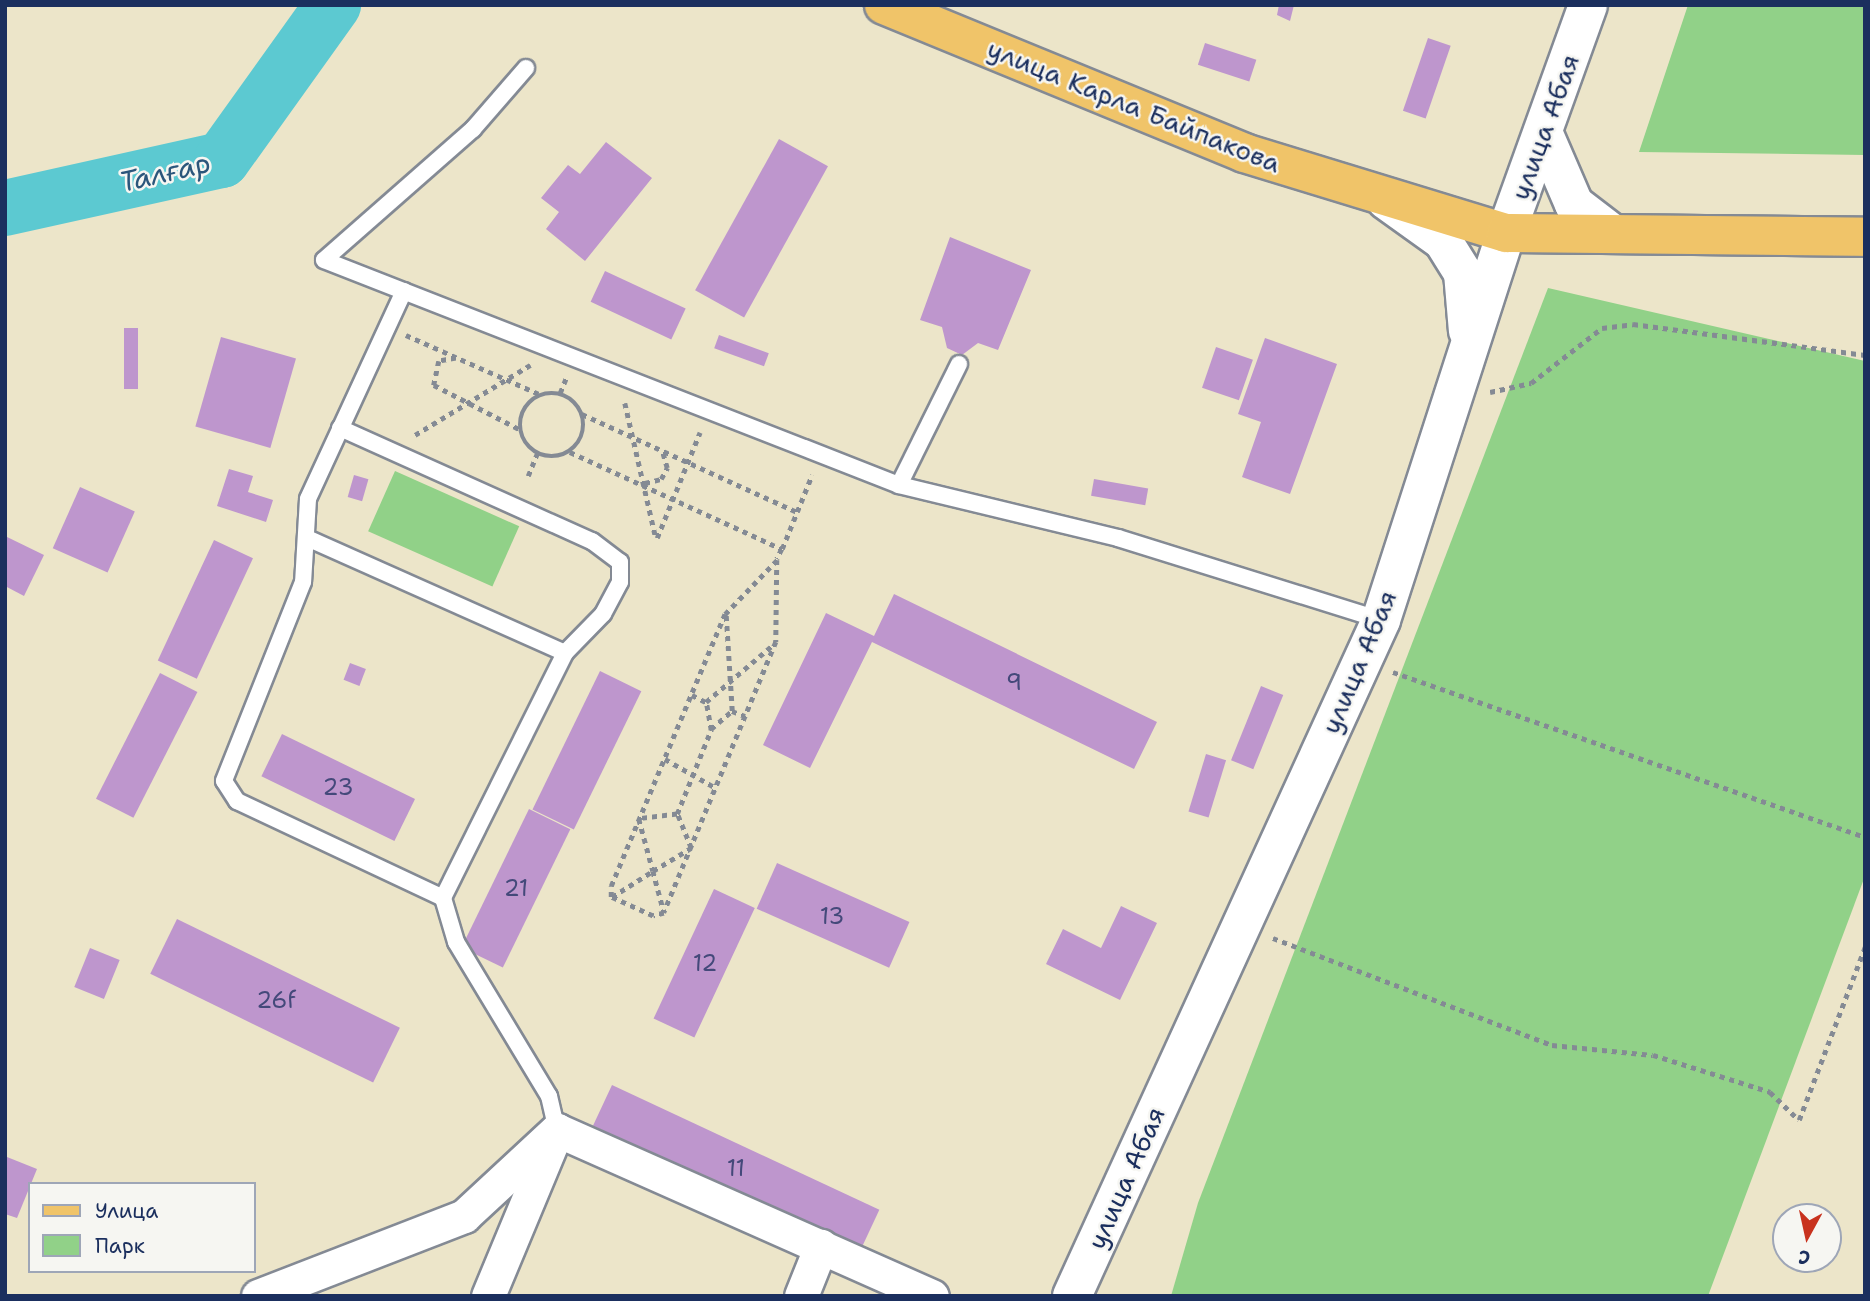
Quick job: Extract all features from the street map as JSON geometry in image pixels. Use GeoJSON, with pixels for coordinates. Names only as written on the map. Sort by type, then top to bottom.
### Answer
{"type":"FeatureCollection","features":[{"type":"Feature","properties":{"kind":"main road","name":"улица Карла Байпакова"},"geometry":{"type":"LineString","coordinates":[[884,5],[1244,153],[1386,200],[1506,233],[1865,237]]}},
{"type":"Feature","properties":{"kind":"street","name":"улица Абая"},"geometry":{"type":"LineString","coordinates":[[1072,1296],[1381,620],[1506,233],[1588,5]]}},
{"type":"Feature","properties":{"kind":"street"},"geometry":{"type":"LineString","coordinates":[[1543,132],[1574,204],[1613,234]]}},
{"type":"Feature","properties":{"kind":"street"},"geometry":{"type":"LineString","coordinates":[[1386,200],[1443,241],[1463,273],[1469,346]]}},
{"type":"Feature","properties":{"kind":"street"},"geometry":{"type":"LineString","coordinates":[[557,1130],[932,1296]]}},
{"type":"Feature","properties":{"kind":"street"},"geometry":{"type":"LineString","coordinates":[[258,1296],[464,1216],[557,1130]]}},
{"type":"Feature","properties":{"kind":"street"},"geometry":{"type":"LineString","coordinates":[[488,1296],[557,1130]]}},
{"type":"Feature","properties":{"kind":"street"},"geometry":{"type":"LineString","coordinates":[[801,1296],[821,1246]]}},
{"type":"Feature","properties":{"kind":"lane"},"geometry":{"type":"LineString","coordinates":[[526,68],[473,129],[324,260],[899,485],[1118,538],[1381,620]]}},
{"type":"Feature","properties":{"kind":"lane"},"geometry":{"type":"LineString","coordinates":[[404,291],[308,499],[303,582],[225,768],[228,792],[443,898]]}},
{"type":"Feature","properties":{"kind":"lane"},"geometry":{"type":"LineString","coordinates":[[899,485],[959,364]]}},
{"type":"Feature","properties":{"kind":"lane"},"geometry":{"type":"LineString","coordinates":[[341,428],[592,541],[620,562],[620,582],[603,614],[565,653],[443,898],[456,942],[549,1096],[557,1130]]}},
{"type":"Feature","properties":{"kind":"lane"},"geometry":{"type":"LineString","coordinates":[[307,538],[565,653]]}},
{"type":"Feature","properties":{"kind":"path"},"geometry":{"type":"LineString","coordinates":[[1451,401],[1531,383],[1602,328],[1633,324],[1865,355]]}},
{"type":"Feature","properties":{"kind":"path"},"geometry":{"type":"LineString","coordinates":[[388,327],[540,395],[570,398],[582,414],[797,512]]}},
{"type":"Feature","properties":{"kind":"path"},"geometry":{"type":"LineString","coordinates":[[414,436],[555,350]]}},
{"type":"Feature","properties":{"kind":"path"},"geometry":{"type":"LineString","coordinates":[[457,358],[439,361],[434,385],[519,429],[537,454]]}},
{"type":"Feature","properties":{"kind":"path"},"geometry":{"type":"LineString","coordinates":[[619,375],[656,538],[709,410]]}},
{"type":"Feature","properties":{"kind":"path"},"geometry":{"type":"LineString","coordinates":[[519,429],[523,409],[540,395]]}},
{"type":"Feature","properties":{"kind":"path"},"geometry":{"type":"LineString","coordinates":[[570,452],[582,436],[582,414]]}},
{"type":"Feature","properties":{"kind":"path"},"geometry":{"type":"LineString","coordinates":[[644,483],[661,479],[667,468],[661,450]]}},
{"type":"Feature","properties":{"kind":"path"},"geometry":{"type":"LineString","coordinates":[[537,454],[570,452],[644,483],[782,549]]}},
{"type":"Feature","properties":{"kind":"path"},"geometry":{"type":"LineString","coordinates":[[528,476],[537,454]]}},
{"type":"Feature","properties":{"kind":"path"},"geometry":{"type":"LineString","coordinates":[[611,897],[639,819],[726,614],[777,560],[820,454]]}},
{"type":"Feature","properties":{"kind":"path"},"geometry":{"type":"LineString","coordinates":[[611,897],[653,916],[664,912],[776,642],[777,560]]}},
{"type":"Feature","properties":{"kind":"path"},"geometry":{"type":"LineString","coordinates":[[726,614],[732,711]]}},
{"type":"Feature","properties":{"kind":"path"},"geometry":{"type":"LineString","coordinates":[[706,702],[776,642]]}},
{"type":"Feature","properties":{"kind":"path"},"geometry":{"type":"LineString","coordinates":[[1362,661],[1865,837]]}},
{"type":"Feature","properties":{"kind":"path"},"geometry":{"type":"LineString","coordinates":[[692,695],[706,702]]}},
{"type":"Feature","properties":{"kind":"path"},"geometry":{"type":"LineString","coordinates":[[706,702],[711,730]]}},
{"type":"Feature","properties":{"kind":"path"},"geometry":{"type":"LineString","coordinates":[[732,711],[746,716]]}},
{"type":"Feature","properties":{"kind":"path"},"geometry":{"type":"LineString","coordinates":[[691,848],[677,814],[711,730],[732,711]]}},
{"type":"Feature","properties":{"kind":"path"},"geometry":{"type":"LineString","coordinates":[[665,759],[716,788]]}},
{"type":"Feature","properties":{"kind":"path"},"geometry":{"type":"LineString","coordinates":[[639,819],[677,814]]}},
{"type":"Feature","properties":{"kind":"path"},"geometry":{"type":"LineString","coordinates":[[639,819],[664,912]]}},
{"type":"Feature","properties":{"kind":"path"},"geometry":{"type":"LineString","coordinates":[[611,897],[691,848]]}},
{"type":"Feature","properties":{"kind":"path"},"geometry":{"type":"LineString","coordinates":[[1241,925],[1552,1045],[1653,1055],[1770,1092],[1798,1120],[1865,947]]}},
{"type":"Feature","properties":{"kind":"green space"},"geometry":{"type":"Polygon","coordinates":[[[1688,5],[1865,5],[1865,155],[1639,152],[1688,5]]]}},
{"type":"Feature","properties":{"kind":"green space"},"geometry":{"type":"Polygon","coordinates":[[[1548,288],[1865,361],[1865,876],[1708,1296],[1171,1296],[1198,1203],[1548,288]]]}},
{"type":"Feature","properties":{"kind":"green space"},"geometry":{"type":"Polygon","coordinates":[[[395,471],[519,526],[492,587],[368,531],[395,471]]]}},
{"type":"Feature","properties":{"kind":"building"},"geometry":{"type":"Polygon","coordinates":[[[1279,5],[1294,5],[1290,21],[1277,15],[1279,5]]]}},
{"type":"Feature","properties":{"kind":"building"},"geometry":{"type":"Polygon","coordinates":[[[1428,38],[1451,46],[1426,119],[1403,111],[1428,38]]]}},
{"type":"Feature","properties":{"kind":"building"},"geometry":{"type":"Polygon","coordinates":[[[1205,43],[1256,60],[1249,82],[1198,65],[1205,43]]]}},
{"type":"Feature","properties":{"kind":"building"},"geometry":{"type":"Polygon","coordinates":[[[779,139],[828,166],[744,317],[695,290],[779,139]]]}},
{"type":"Feature","properties":{"kind":"building"},"geometry":{"type":"Polygon","coordinates":[[[606,142],[652,178],[585,261],[546,229],[559,212],[541,198],[568,165],[580,174],[606,142]]]}},
{"type":"Feature","properties":{"kind":"building"},"geometry":{"type":"Polygon","coordinates":[[[950,237],[1031,270],[998,350],[978,343],[962,355],[947,348],[942,327],[920,320],[950,237]]]}},
{"type":"Feature","properties":{"kind":"building"},"geometry":{"type":"Polygon","coordinates":[[[605,271],[686,309],[671,339],[591,302],[605,271]]]}},
{"type":"Feature","properties":{"kind":"building"},"geometry":{"type":"Polygon","coordinates":[[[124,328],[138,328],[138,389],[124,389],[124,328]]]}},
{"type":"Feature","properties":{"kind":"building"},"geometry":{"type":"Polygon","coordinates":[[[719,335],[769,353],[764,366],[714,348],[719,335]]]}},
{"type":"Feature","properties":{"kind":"building"},"geometry":{"type":"Polygon","coordinates":[[[221,337],[296,358],[270,448],[195,426],[221,337]]]}},
{"type":"Feature","properties":{"kind":"building"},"geometry":{"type":"Polygon","coordinates":[[[1265,338],[1337,364],[1290,494],[1242,477],[1261,422],[1238,414],[1265,338]]]}},
{"type":"Feature","properties":{"kind":"building"},"geometry":{"type":"Polygon","coordinates":[[[1216,347],[1253,360],[1239,400],[1202,388],[1216,347]]]}},
{"type":"Feature","properties":{"kind":"building"},"geometry":{"type":"Polygon","coordinates":[[[229,469],[253,476],[248,492],[273,500],[266,522],[217,506],[229,469]]]}},
{"type":"Feature","properties":{"kind":"building"},"geometry":{"type":"Polygon","coordinates":[[[354,475],[368,479],[362,501],[348,497],[354,475]]]}},
{"type":"Feature","properties":{"kind":"building"},"geometry":{"type":"Polygon","coordinates":[[[1094,479],[1148,489],[1145,505],[1091,496],[1094,479]]]}},
{"type":"Feature","properties":{"kind":"building"},"geometry":{"type":"Polygon","coordinates":[[[80,487],[135,511],[108,573],[53,548],[80,487]]]}},
{"type":"Feature","properties":{"kind":"building"},"geometry":{"type":"Polygon","coordinates":[[[5,536],[44,555],[24,596],[5,586],[5,536]]]}},
{"type":"Feature","properties":{"kind":"building"},"geometry":{"type":"Polygon","coordinates":[[[214,540],[253,558],[197,679],[158,661],[214,540]]]}},
{"type":"Feature","properties":{"kind":"building"},"geometry":{"type":"Polygon","coordinates":[[[894,594],[1157,722],[1134,769],[872,642],[810,768],[763,745],[826,613],[874,636],[894,594]]]}},
{"type":"Feature","properties":{"kind":"building"},"geometry":{"type":"Polygon","coordinates":[[[350,663],[366,669],[359,686],[344,680],[350,663]]]}},
{"type":"Feature","properties":{"kind":"building"},"geometry":{"type":"Polygon","coordinates":[[[600,671],[641,691],[574,830],[532,809],[600,671]]]}},
{"type":"Feature","properties":{"kind":"building"},"geometry":{"type":"Polygon","coordinates":[[[160,673],[197,692],[133,818],[96,799],[160,673]]]}},
{"type":"Feature","properties":{"kind":"building"},"geometry":{"type":"Polygon","coordinates":[[[1261,686],[1283,695],[1253,769],[1231,760],[1261,686]]]}},
{"type":"Feature","properties":{"kind":"building"},"geometry":{"type":"Polygon","coordinates":[[[282,734],[415,799],[394,841],[261,776],[282,734]]]}},
{"type":"Feature","properties":{"kind":"building"},"geometry":{"type":"Polygon","coordinates":[[[1206,754],[1226,760],[1209,818],[1188,811],[1206,754]]]}},
{"type":"Feature","properties":{"kind":"building"},"geometry":{"type":"Polygon","coordinates":[[[529,809],[570,829],[503,968],[461,947],[529,809]]]}},
{"type":"Feature","properties":{"kind":"building"},"geometry":{"type":"Polygon","coordinates":[[[777,863],[909,922],[889,968],[757,909],[777,863]]]}},
{"type":"Feature","properties":{"kind":"building"},"geometry":{"type":"Polygon","coordinates":[[[714,889],[755,908],[694,1038],[654,1019],[714,889]]]}},
{"type":"Feature","properties":{"kind":"building"},"geometry":{"type":"Polygon","coordinates":[[[1121,906],[1157,923],[1120,1000],[1046,964],[1063,929],[1101,948],[1121,906]]]}},
{"type":"Feature","properties":{"kind":"building"},"geometry":{"type":"Polygon","coordinates":[[[177,919],[400,1028],[373,1083],[150,974],[177,919]]]}},
{"type":"Feature","properties":{"kind":"building"},"geometry":{"type":"Polygon","coordinates":[[[90,948],[120,960],[104,999],[74,987],[90,948]]]}},
{"type":"Feature","properties":{"kind":"building"},"geometry":{"type":"Polygon","coordinates":[[[612,1085],[879,1210],[860,1250],[593,1126],[612,1085]]]}},
{"type":"Feature","properties":{"kind":"building"},"geometry":{"type":"Polygon","coordinates":[[[7,1157],[37,1169],[32,1182],[28,1182],[28,1191],[17,1218],[5,1214],[7,1157]]]}},
{"type":"Feature","properties":{"kind":"waterway","name":"Талғар"},"geometry":{"type":"LineString","coordinates":[[5,208],[222,160],[333,5]]}}]}
